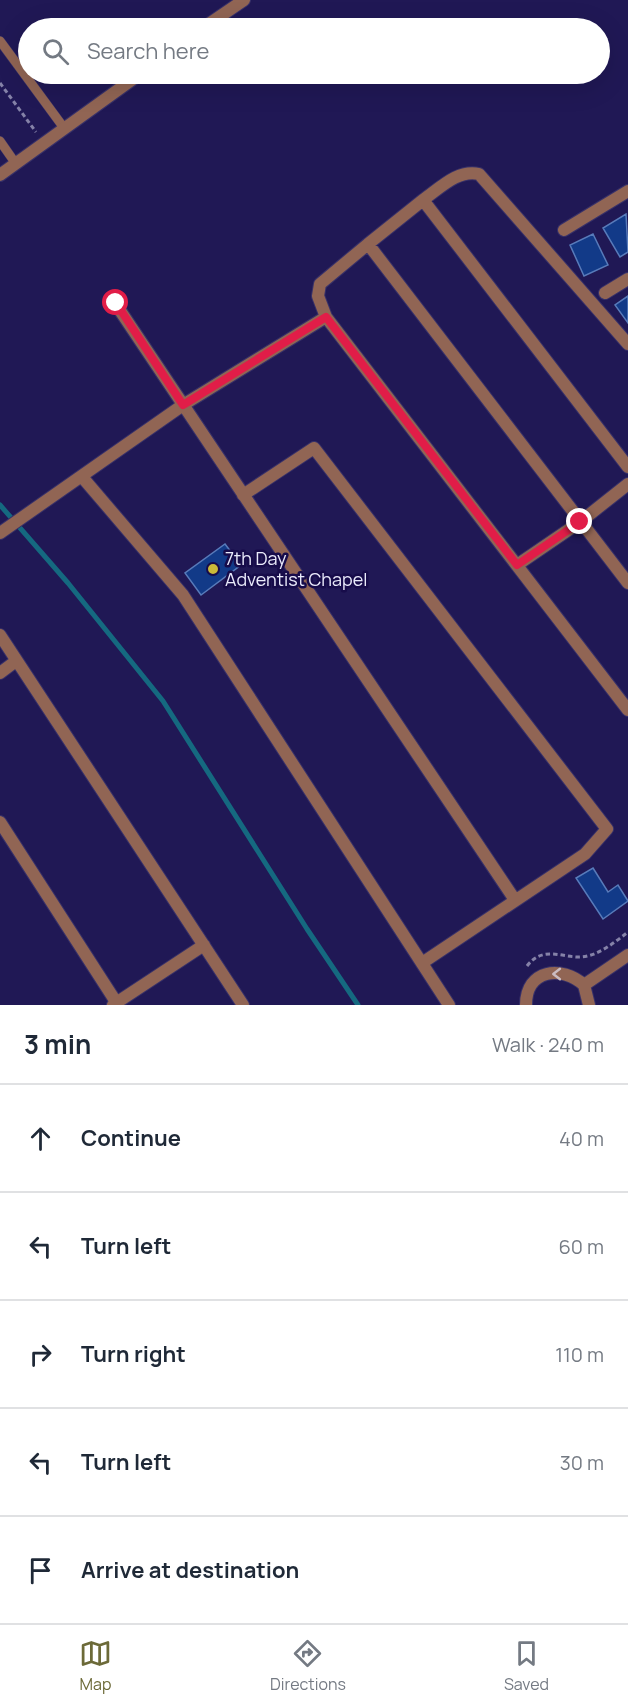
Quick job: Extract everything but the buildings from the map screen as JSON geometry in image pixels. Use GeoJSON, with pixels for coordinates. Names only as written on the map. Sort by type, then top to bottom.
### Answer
{"type":"FeatureCollection","features":[{"type":"Feature","properties":{"kind":"street"},"geometry":{"type":"LineString","coordinates":[[218,18],[244,0]]}},
{"type":"Feature","properties":{"kind":"street"},"geometry":{"type":"LineString","coordinates":[[0,175],[126,84]]}},
{"type":"Feature","properties":{"kind":"street"},"geometry":{"type":"LineString","coordinates":[[628,344],[479,174],[467,171],[423,200],[320,284],[318,296],[326,317],[628,710]]}},
{"type":"Feature","properties":{"kind":"street"},"geometry":{"type":"LineString","coordinates":[[564,230],[628,191]]}},
{"type":"Feature","properties":{"kind":"street"},"geometry":{"type":"LineString","coordinates":[[423,200],[628,467]]}},
{"type":"Feature","properties":{"kind":"street"},"geometry":{"type":"LineString","coordinates":[[368,244],[628,583]]}},
{"type":"Feature","properties":{"kind":"street"},"geometry":{"type":"LineString","coordinates":[[605,294],[628,279]]}},
{"type":"Feature","properties":{"kind":"street"},"geometry":{"type":"LineString","coordinates":[[116,303],[515,900]]}},
{"type":"Feature","properties":{"kind":"street"},"geometry":{"type":"LineString","coordinates":[[0,533],[82,478],[183,405],[326,317]]}},
{"type":"Feature","properties":{"kind":"street"},"geometry":{"type":"LineString","coordinates":[[243,495],[314,448],[607,829],[585,854],[422,963]]}},
{"type":"Feature","properties":{"kind":"street"},"geometry":{"type":"LineString","coordinates":[[82,478],[183,595],[449,1005]]}},
{"type":"Feature","properties":{"kind":"street"},"geometry":{"type":"LineString","coordinates":[[517,565],[580,522],[628,483]]}},
{"type":"Feature","properties":{"kind":"street"},"geometry":{"type":"LineString","coordinates":[[0,634],[243,1005]]}},
{"type":"Feature","properties":{"kind":"street"},"geometry":{"type":"LineString","coordinates":[[0,673],[16,661]]}},
{"type":"Feature","properties":{"kind":"street"},"geometry":{"type":"LineString","coordinates":[[0,822],[116,1004],[204,945]]}},
{"type":"Feature","properties":{"kind":"street"},"geometry":{"type":"LineString","coordinates":[[584,985],[628,955]]}},
{"type":"Feature","properties":{"kind":"street"},"geometry":{"type":"LineString","coordinates":[[526,1005],[529,988],[545,974],[566,973],[584,985],[589,1005]]}},
{"type":"Feature","properties":{"kind":"lane"},"geometry":{"type":"LineString","coordinates":[[0,41],[18,65]]}},
{"type":"Feature","properties":{"kind":"lane"},"geometry":{"type":"LineString","coordinates":[[32,84],[64,128]]}},
{"type":"Feature","properties":{"kind":"lane"},"geometry":{"type":"LineString","coordinates":[[0,141],[16,164]]}},
{"type":"Feature","properties":{"kind":"path"},"geometry":{"type":"LineString","coordinates":[[0,83],[44,143]]}},
{"type":"Feature","properties":{"kind":"waterway"},"geometry":{"type":"LineString","coordinates":[[0,505],[68,583],[163,701],[307,929],[358,1005]]}},
{"type":"Feature","properties":{"kind":"place","name":"7th Day Adventist Chapel"},"geometry":{"type":"Point","coordinates":[213,569]}},
{"type":"Feature","properties":{"kind":"route"},"geometry":{"type":"LineString","coordinates":[[116,303],[183,405],[280,348],[326,317],[517,565],[580,522]]}}]}
